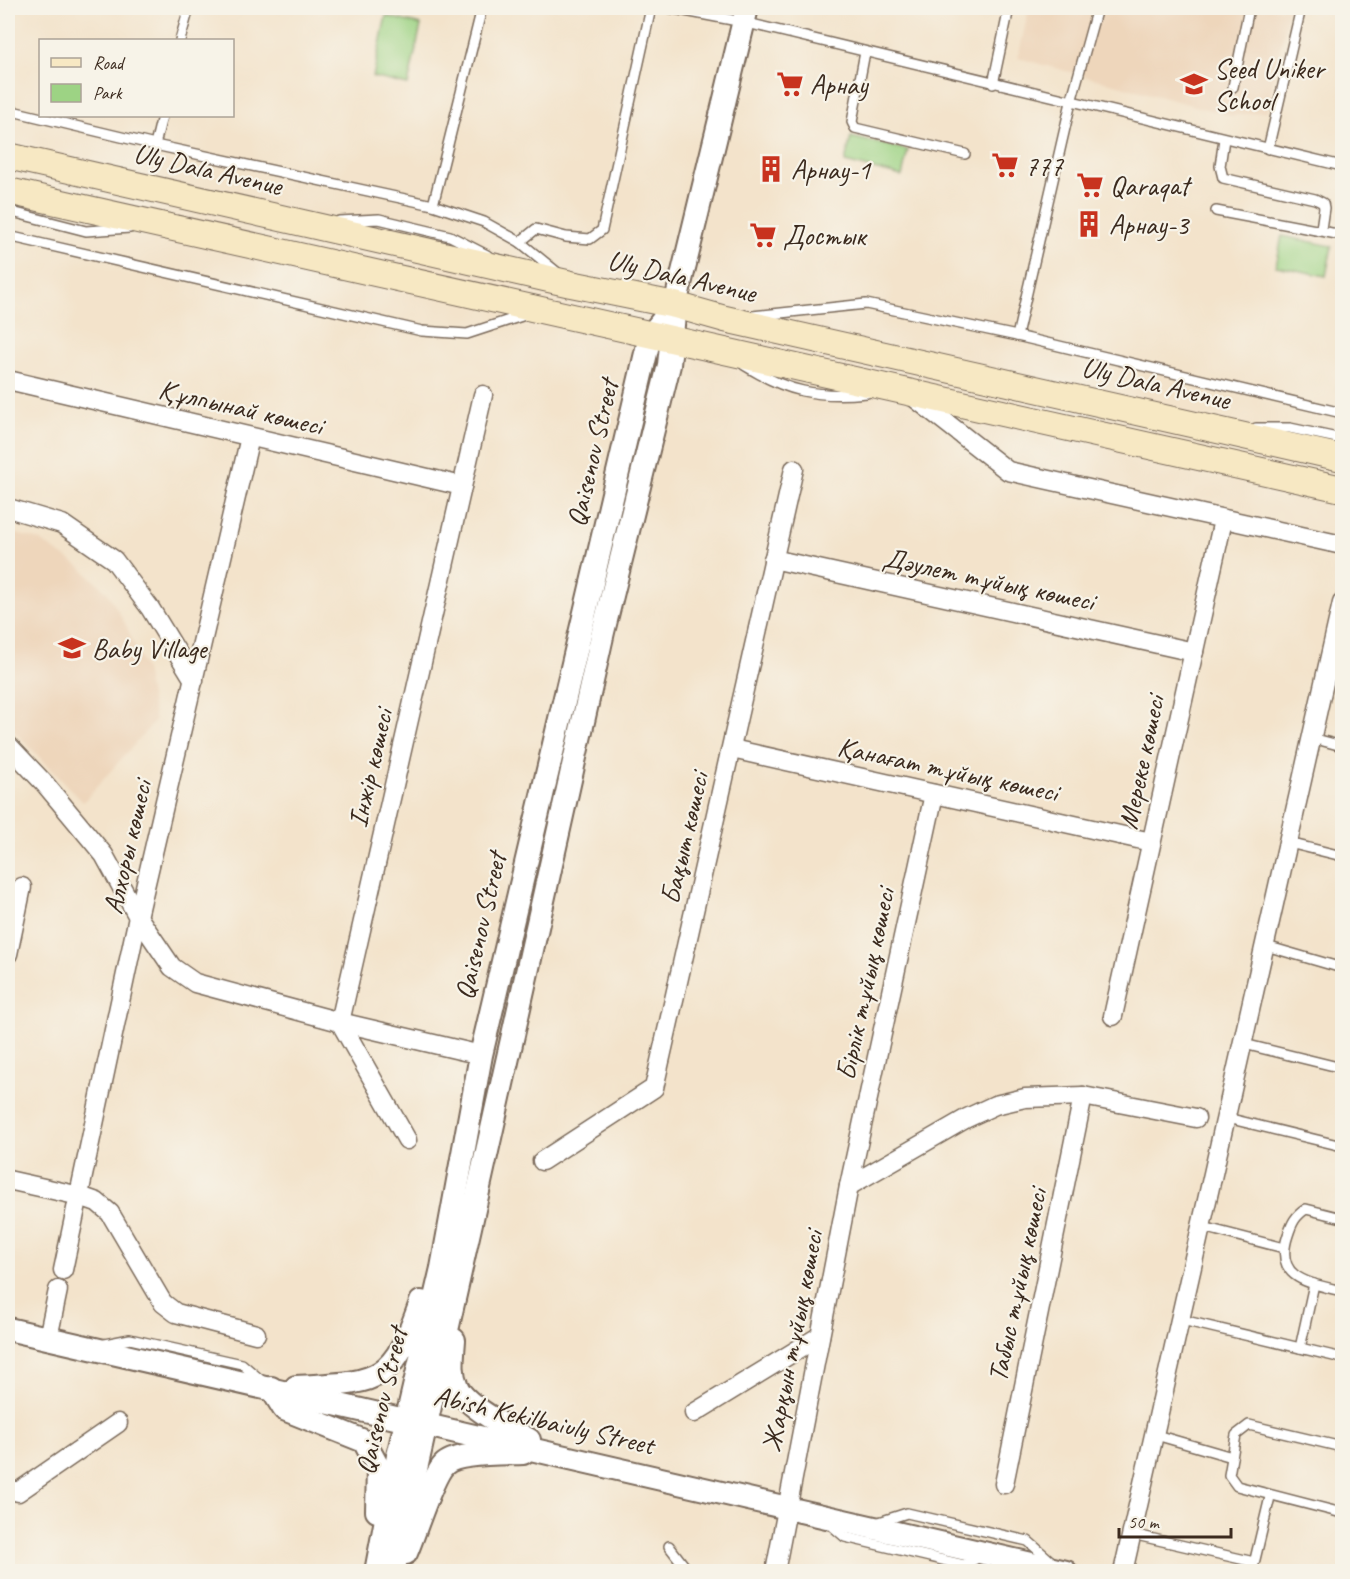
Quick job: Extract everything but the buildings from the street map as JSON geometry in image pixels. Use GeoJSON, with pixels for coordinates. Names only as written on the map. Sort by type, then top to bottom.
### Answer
{"type":"FeatureCollection","features":[{"type":"Feature","properties":{"kind":"main road","name":"Uly Dala Avenue"},"geometry":{"type":"LineString","coordinates":[[8,156],[521,273],[675,304],[724,319],[1342,458]]}},
{"type":"Feature","properties":{"kind":"main road"},"geometry":{"type":"LineString","coordinates":[[8,191],[1342,489]]}},
{"type":"Feature","properties":{"kind":"street","name":"Qaisenov Street"},"geometry":{"type":"LineString","coordinates":[[452,1258],[481,1055],[661,338],[675,304],[745,15]]}},
{"type":"Feature","properties":{"kind":"street","name":"Qaisenov Street"},"geometry":{"type":"LineString","coordinates":[[385,1567],[416,1421],[442,1268],[452,1258],[669,365],[661,338]]}},
{"type":"Feature","properties":{"kind":"street","name":"Құлпынай көшесі"},"geometry":{"type":"LineString","coordinates":[[8,380],[462,486]]}},
{"type":"Feature","properties":{"kind":"street"},"geometry":{"type":"LineString","coordinates":[[902,391],[1008,471],[1342,545]]}},
{"type":"Feature","properties":{"kind":"street","name":"Інжір көшесі"},"geometry":{"type":"LineString","coordinates":[[340,1022],[483,395]]}},
{"type":"Feature","properties":{"kind":"street","name":"Алхоры көшесі"},"geometry":{"type":"LineString","coordinates":[[63,1270],[138,917],[250,437]]}},
{"type":"Feature","properties":{"kind":"street","name":"Бақыт көшесі"},"geometry":{"type":"LineString","coordinates":[[542,1161],[654,1088],[794,469]]}},
{"type":"Feature","properties":{"kind":"street"},"geometry":{"type":"LineString","coordinates":[[8,508],[62,524],[114,560],[150,608],[194,680]]}},
{"type":"Feature","properties":{"kind":"street","name":"Мереке көшесі"},"geometry":{"type":"LineString","coordinates":[[1113,1016],[1223,520]]}},
{"type":"Feature","properties":{"kind":"street","name":"Дәулет тұйық көшесі"},"geometry":{"type":"LineString","coordinates":[[773,559],[1194,652]]}},
{"type":"Feature","properties":{"kind":"street"},"geometry":{"type":"LineString","coordinates":[[1123,1572],[1182,1320],[1342,603]]}},
{"type":"Feature","properties":{"kind":"street"},"geometry":{"type":"LineString","coordinates":[[8,745],[45,784],[104,855],[138,917],[172,967],[195,983],[340,1022],[481,1055]]}},
{"type":"Feature","properties":{"kind":"street","name":"Қанағат тұйық көшесі"},"geometry":{"type":"LineString","coordinates":[[732,749],[1151,842]]}},
{"type":"Feature","properties":{"kind":"street","name":"Бірлік тұйық көшесі"},"geometry":{"type":"LineString","coordinates":[[849,1186],[934,794]]}},
{"type":"Feature","properties":{"kind":"street"},"geometry":{"type":"LineString","coordinates":[[8,954],[22,887]]}},
{"type":"Feature","properties":{"kind":"street"},"geometry":{"type":"LineString","coordinates":[[340,1022],[407,1140]]}},
{"type":"Feature","properties":{"kind":"street"},"geometry":{"type":"LineString","coordinates":[[849,1186],[995,1105],[1025,1098],[1083,1096],[1196,1118]]}},
{"type":"Feature","properties":{"kind":"street","name":"Табыс тұйық көшесі"},"geometry":{"type":"LineString","coordinates":[[1004,1484],[1083,1096]]}},
{"type":"Feature","properties":{"kind":"street"},"geometry":{"type":"LineString","coordinates":[[8,1180],[97,1202],[110,1213],[163,1303],[176,1313],[256,1334]]}},
{"type":"Feature","properties":{"kind":"street","name":"Жарқын тұйық көшесі"},"geometry":{"type":"LineString","coordinates":[[776,1572],[849,1186]]}},
{"type":"Feature","properties":{"kind":"street"},"geometry":{"type":"LineString","coordinates":[[452,1258],[427,1284],[407,1343],[378,1376],[361,1383],[271,1388],[284,1409],[364,1441],[378,1467],[385,1567],[403,1561],[419,1524],[430,1487],[446,1464],[462,1458],[549,1451]]}},
{"type":"Feature","properties":{"kind":"street"},"geometry":{"type":"LineString","coordinates":[[452,1258],[452,1367],[457,1389],[484,1414],[549,1451]]}},
{"type":"Feature","properties":{"kind":"street"},"geometry":{"type":"LineString","coordinates":[[48,1338],[58,1290]]}},
{"type":"Feature","properties":{"kind":"street","name":"Abish Kekilbaiuly Street"},"geometry":{"type":"LineString","coordinates":[[8,1329],[549,1451],[1064,1571]]}},
{"type":"Feature","properties":{"kind":"street"},"geometry":{"type":"LineString","coordinates":[[694,1413],[820,1336]]}},
{"type":"Feature","properties":{"kind":"street"},"geometry":{"type":"LineString","coordinates":[[8,1489],[18,1492],[118,1423]]}},
{"type":"Feature","properties":{"kind":"lane"},"geometry":{"type":"LineString","coordinates":[[180,39],[189,8]]}},
{"type":"Feature","properties":{"kind":"lane"},"geometry":{"type":"LineString","coordinates":[[433,205],[482,8]]}},
{"type":"Feature","properties":{"kind":"lane"},"geometry":{"type":"LineString","coordinates":[[520,242],[536,229],[566,237],[590,239],[602,230],[651,8]]}},
{"type":"Feature","properties":{"kind":"lane"},"geometry":{"type":"LineString","coordinates":[[669,8],[745,15],[865,52],[1342,166]]}},
{"type":"Feature","properties":{"kind":"lane"},"geometry":{"type":"LineString","coordinates":[[993,84],[1009,8]]}},
{"type":"Feature","properties":{"kind":"lane"},"geometry":{"type":"LineString","coordinates":[[1017,336],[1071,102],[1097,8]]}},
{"type":"Feature","properties":{"kind":"lane"},"geometry":{"type":"LineString","coordinates":[[1233,87],[1249,8]]}},
{"type":"Feature","properties":{"kind":"lane"},"geometry":{"type":"LineString","coordinates":[[1268,149],[1301,8]]}},
{"type":"Feature","properties":{"kind":"lane"},"geometry":{"type":"LineString","coordinates":[[865,52],[852,122],[855,128],[965,154]]}},
{"type":"Feature","properties":{"kind":"lane"},"geometry":{"type":"LineString","coordinates":[[8,110],[154,145],[433,205],[484,222],[520,242],[572,284]]}},
{"type":"Feature","properties":{"kind":"lane"},"geometry":{"type":"LineString","coordinates":[[154,145],[162,117]]}},
{"type":"Feature","properties":{"kind":"lane"},"geometry":{"type":"LineString","coordinates":[[1224,139],[1220,166],[1223,178],[1315,199],[1323,203],[1321,229]]}},
{"type":"Feature","properties":{"kind":"lane"},"geometry":{"type":"LineString","coordinates":[[8,208],[16,213],[86,231],[164,226]]}},
{"type":"Feature","properties":{"kind":"lane"},"geometry":{"type":"LineString","coordinates":[[1216,211],[1321,229],[1342,235]]}},
{"type":"Feature","properties":{"kind":"lane"},"geometry":{"type":"LineString","coordinates":[[8,236],[422,331],[466,334],[539,310]]}},
{"type":"Feature","properties":{"kind":"lane"},"geometry":{"type":"LineString","coordinates":[[724,319],[866,304],[1017,336],[1342,413]]}},
{"type":"Feature","properties":{"kind":"lane"},"geometry":{"type":"LineString","coordinates":[[1215,429],[1290,428],[1342,439]]}},
{"type":"Feature","properties":{"kind":"lane"},"geometry":{"type":"LineString","coordinates":[[1312,738],[1342,746]]}},
{"type":"Feature","properties":{"kind":"lane"},"geometry":{"type":"LineString","coordinates":[[1289,843],[1342,856]]}},
{"type":"Feature","properties":{"kind":"lane"},"geometry":{"type":"LineString","coordinates":[[1266,946],[1342,968]]}},
{"type":"Feature","properties":{"kind":"lane"},"geometry":{"type":"LineString","coordinates":[[1244,1044],[1342,1068]]}},
{"type":"Feature","properties":{"kind":"lane"},"geometry":{"type":"LineString","coordinates":[[1227,1118],[1342,1146]]}},
{"type":"Feature","properties":{"kind":"lane"},"geometry":{"type":"LineString","coordinates":[[1342,1218],[1306,1209],[1297,1214],[1284,1248],[1286,1268],[1314,1284],[1342,1291]]}},
{"type":"Feature","properties":{"kind":"lane"},"geometry":{"type":"LineString","coordinates":[[1203,1227],[1284,1248]]}},
{"type":"Feature","properties":{"kind":"lane"},"geometry":{"type":"LineString","coordinates":[[1300,1348],[1314,1284]]}},
{"type":"Feature","properties":{"kind":"lane"},"geometry":{"type":"LineString","coordinates":[[1182,1320],[1342,1358]]}},
{"type":"Feature","properties":{"kind":"lane"},"geometry":{"type":"LineString","coordinates":[[1342,1447],[1249,1425],[1236,1435],[1229,1476],[1237,1486],[1270,1497],[1342,1513]]}},
{"type":"Feature","properties":{"kind":"lane"},"geometry":{"type":"LineString","coordinates":[[1156,1435],[1232,1457]]}},
{"type":"Feature","properties":{"kind":"lane"},"geometry":{"type":"LineString","coordinates":[[1132,1534],[1253,1567],[1270,1497]]}},
{"type":"Feature","properties":{"kind":"lane"},"geometry":{"type":"LineString","coordinates":[[868,1525],[907,1513],[1028,1541],[1064,1571]]}},
{"type":"Feature","properties":{"kind":"lane"},"geometry":{"type":"LineString","coordinates":[[819,1514],[845,1537],[964,1565],[987,1553]]}},
{"type":"Feature","properties":{"kind":"lane"},"geometry":{"type":"LineString","coordinates":[[669,1546],[689,1572]]}},
{"type":"Feature","properties":{"kind":"shaded area","name":"Seed Uniker School"},"geometry":{"type":"Polygon","coordinates":[[[1029,8],[1289,8],[1267,111],[1232,116],[1018,58],[1029,8]]]}},
{"type":"Feature","properties":{"kind":"shaded area","name":"Baby Village"},"geometry":{"type":"Polygon","coordinates":[[[8,532],[37,539],[79,566],[107,592],[126,625],[145,670],[155,721],[83,802],[8,725],[8,532]]]}},
{"type":"Feature","properties":{"kind":"green space"},"geometry":{"type":"Polygon","coordinates":[[[386,16],[421,25],[408,85],[373,77],[386,16]]]}},
{"type":"Feature","properties":{"kind":"green space"},"geometry":{"type":"Polygon","coordinates":[[[851,137],[908,150],[902,176],[845,162],[851,137]]]}},
{"type":"Feature","properties":{"kind":"green space"},"geometry":{"type":"Polygon","coordinates":[[[1282,236],[1332,246],[1326,276],[1276,266],[1282,236]]]}},
{"type":"Feature","properties":{"kind":"place","name":"Арнау"},"geometry":{"type":"Point","coordinates":[790,84]}},
{"type":"Feature","properties":{"kind":"place","name":"Seed Uniker School"},"geometry":{"type":"Point","coordinates":[1194,84]}},
{"type":"Feature","properties":{"kind":"place","name":"777"},"geometry":{"type":"Point","coordinates":[1005,165]}},
{"type":"Feature","properties":{"kind":"place","name":"Арнау-1"},"geometry":{"type":"Point","coordinates":[771,169]}},
{"type":"Feature","properties":{"kind":"place","name":"Qaraqat"},"geometry":{"type":"Point","coordinates":[1090,185]}},
{"type":"Feature","properties":{"kind":"place","name":"Арнау-3"},"geometry":{"type":"Point","coordinates":[1089,224]}},
{"type":"Feature","properties":{"kind":"place","name":"Достык"},"geometry":{"type":"Point","coordinates":[763,235]}},
{"type":"Feature","properties":{"kind":"place","name":"Baby Village"},"geometry":{"type":"Point","coordinates":[72,648]}}]}
